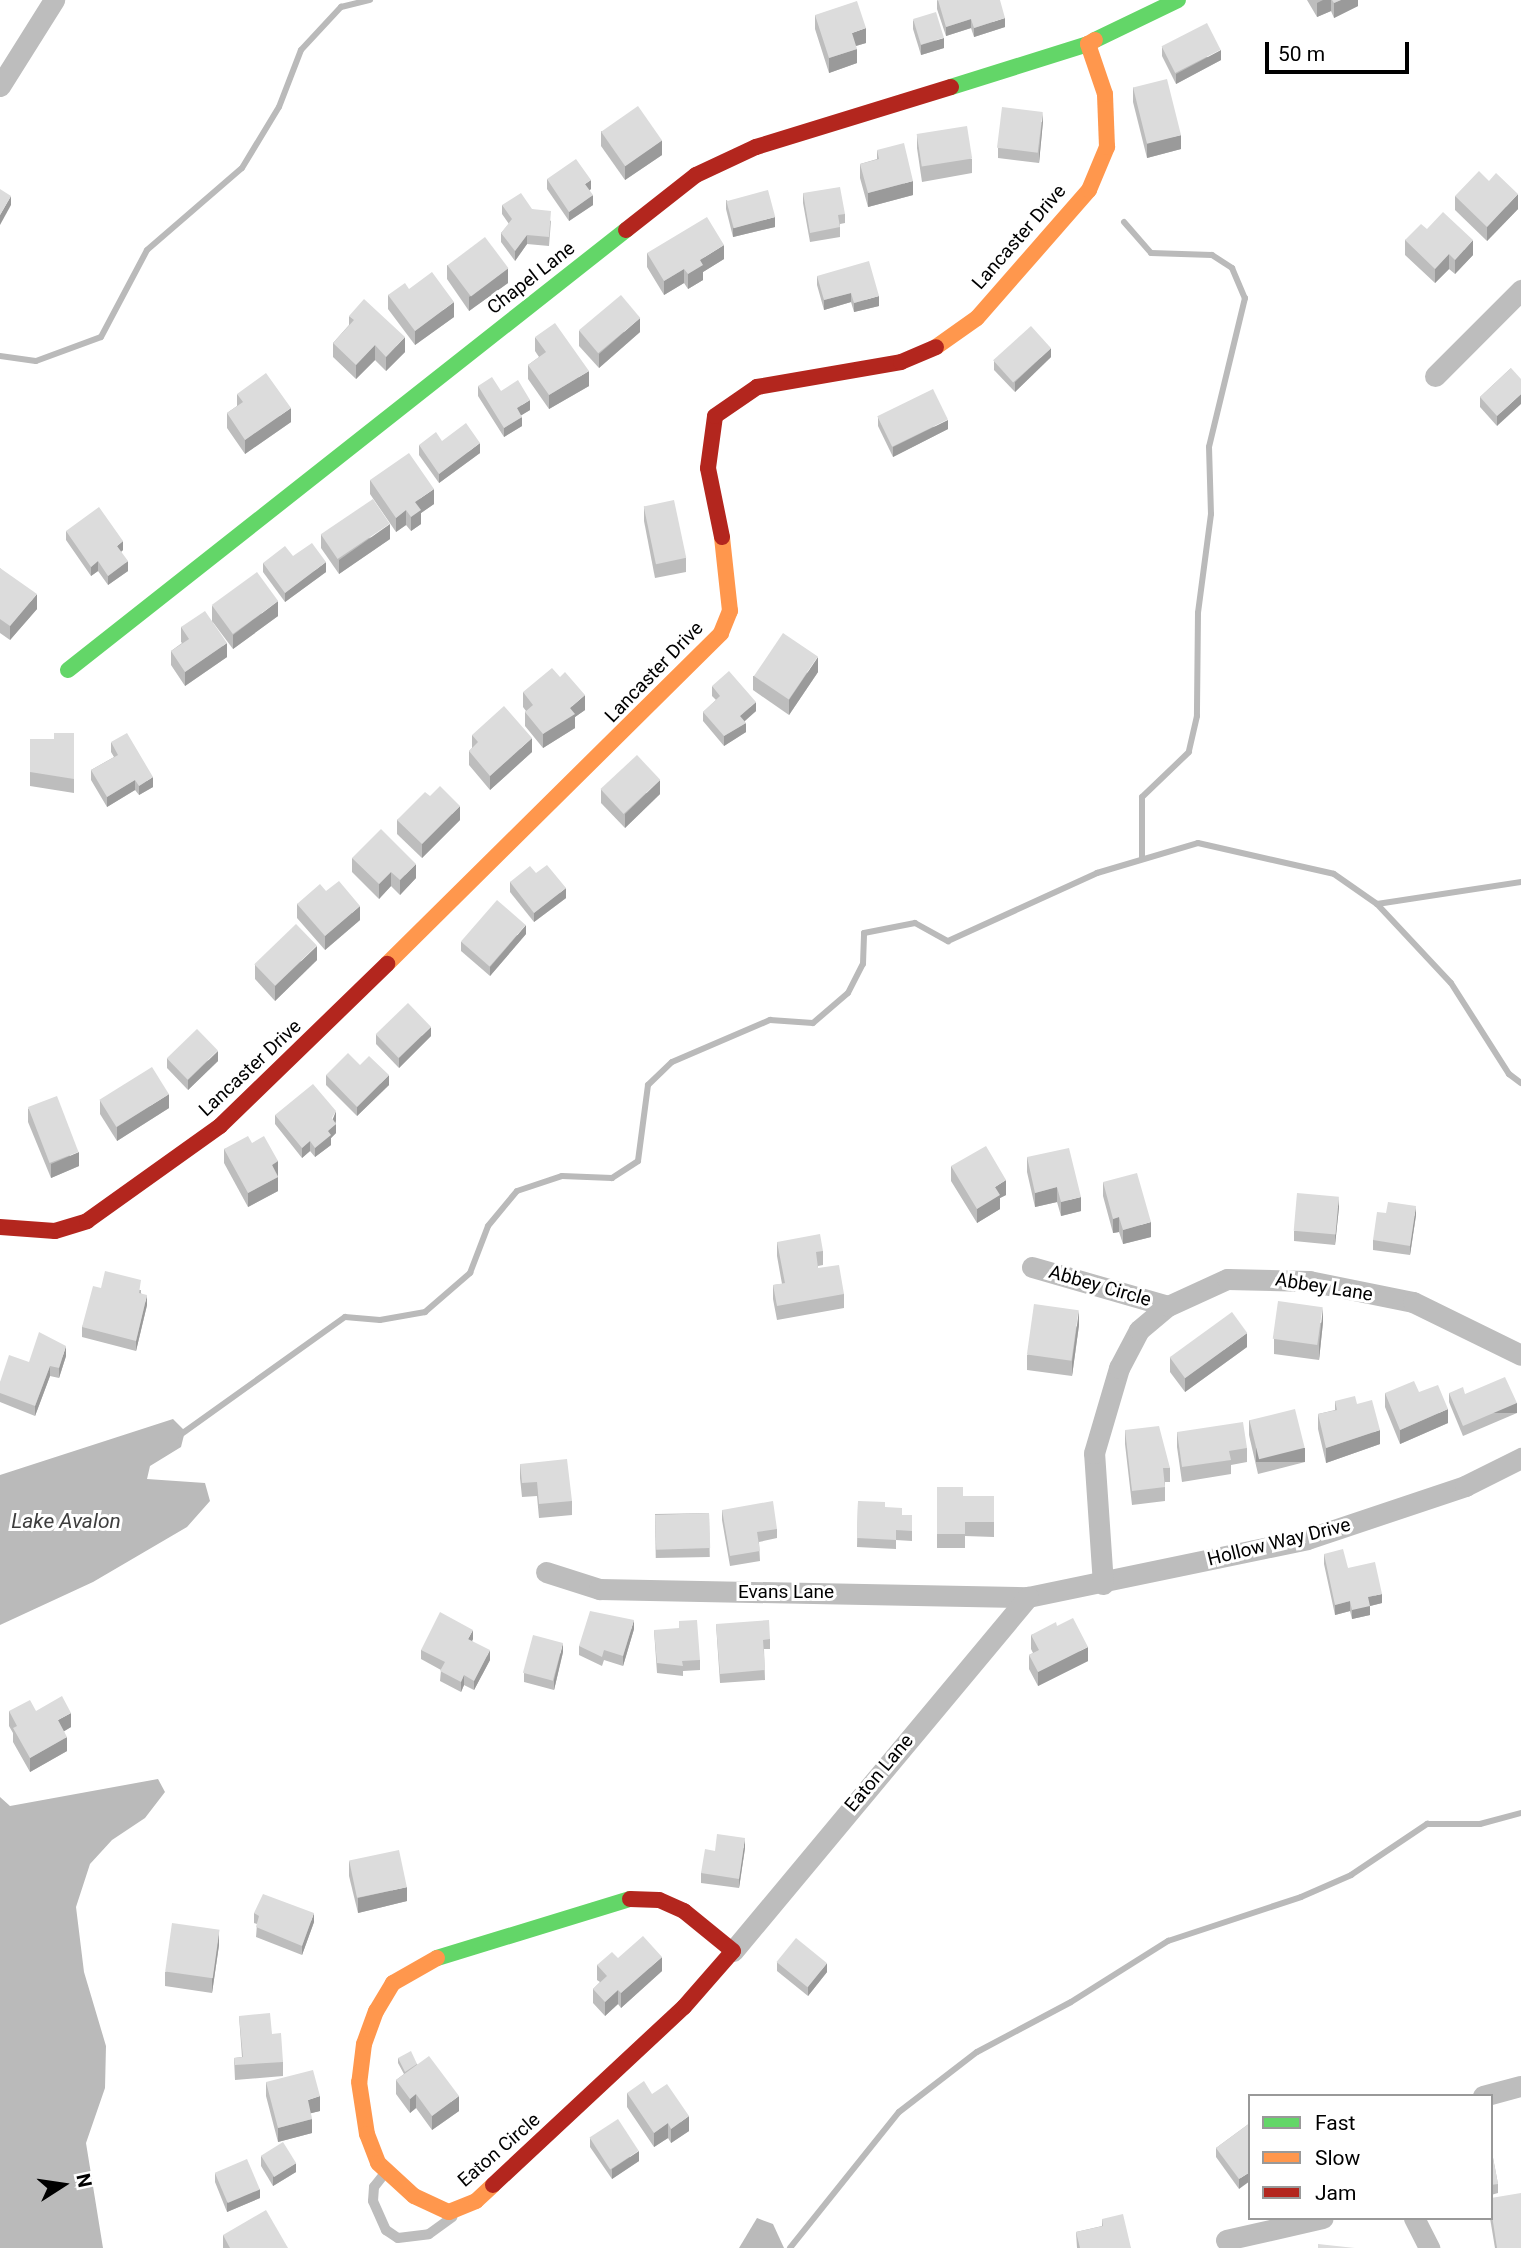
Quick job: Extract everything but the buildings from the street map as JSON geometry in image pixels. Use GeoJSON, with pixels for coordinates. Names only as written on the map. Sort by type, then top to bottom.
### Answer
{"type":"FeatureCollection","features":[{"type":"Feature","properties":{"kind":"street"},"geometry":{"type":"LineString","coordinates":[[0,86],[54,0]]}},
{"type":"Feature","properties":{"kind":"street"},"geometry":{"type":"LineString","coordinates":[[1087,44],[1178,0]]}},
{"type":"Feature","properties":{"kind":"street","name":"Chapel Lane"},"geometry":{"type":"LineString","coordinates":[[68,670],[696,175],[756,147],[1087,44]]}},
{"type":"Feature","properties":{"kind":"street","name":"Lancaster Drive"},"geometry":{"type":"LineString","coordinates":[[0,1227],[23,1232],[55,1231],[87,1221],[220,1126],[704,654],[721,633],[730,611],[727,560],[708,468],[715,415],[757,387],[901,362],[949,342],[977,318],[1089,190],[1107,147],[1105,94],[1087,44]]}},
{"type":"Feature","properties":{"kind":"street"},"geometry":{"type":"LineString","coordinates":[[1434,376],[1521,290]]}},
{"type":"Feature","properties":{"kind":"street","name":"Abbey Circle"},"geometry":{"type":"LineString","coordinates":[[1032,1267],[1168,1306]]}},
{"type":"Feature","properties":{"kind":"street","name":"Abbey Lane"},"geometry":{"type":"LineString","coordinates":[[1103,1584],[1094,1453],[1119,1368],[1139,1330],[1168,1306],[1227,1279],[1309,1281],[1413,1302],[1521,1355]]}},
{"type":"Feature","properties":{"kind":"street","name":"Hollow Way Drive"},"geometry":{"type":"LineString","coordinates":[[1028,1597],[1103,1584],[1307,1539],[1465,1486],[1521,1458]]}},
{"type":"Feature","properties":{"kind":"street","name":"Evans Lane"},"geometry":{"type":"LineString","coordinates":[[546,1572],[612,1589],[1028,1597]]}},
{"type":"Feature","properties":{"kind":"street","name":"Eaton Lane"},"geometry":{"type":"LineString","coordinates":[[733,1951],[1028,1597]]}},
{"type":"Feature","properties":{"kind":"street","name":"Eaton Circle"},"geometry":{"type":"LineString","coordinates":[[630,1899],[659,1900],[684,1911],[733,1951],[684,2007],[476,2202],[449,2212],[414,2196],[386,2171],[378,2163],[367,2134],[359,2082],[364,2044],[376,2011],[394,1983],[416,1966],[472,1944],[630,1899]]}},
{"type":"Feature","properties":{"kind":"street"},"geometry":{"type":"LineString","coordinates":[[1491,2094],[1521,2086]]}},
{"type":"Feature","properties":{"kind":"street"},"geometry":{"type":"LineString","coordinates":[[1226,2240],[1314,2220]]}},
{"type":"Feature","properties":{"kind":"street"},"geometry":{"type":"LineString","coordinates":[[1416,2220],[1429,2248]]}},
{"type":"Feature","properties":{"kind":"lane"},"geometry":{"type":"LineString","coordinates":[[386,2171],[374,2188],[373,2201],[386,2230],[398,2238],[429,2234],[458,2210]]}},
{"type":"Feature","properties":{"kind":"water","name":"Lake Avalon"},"geometry":{"type":"Polygon","coordinates":[[[173,1419],[185,1431],[181,1447],[150,1466],[147,1479],[205,1483],[210,1501],[187,1527],[93,1582],[0,1625],[0,1475],[173,1419]]]}},
{"type":"Feature","properties":{"kind":"water"},"geometry":{"type":"Polygon","coordinates":[[[158,1779],[165,1792],[145,1818],[112,1840],[90,1864],[76,1907],[84,1972],[106,2046],[105,2088],[86,2143],[103,2248],[0,2248],[0,1797],[10,1806],[158,1779]]]}},
{"type":"Feature","properties":{"kind":"water"},"geometry":{"type":"Polygon","coordinates":[[[757,2218],[773,2224],[784,2248],[739,2248],[757,2218]]]}},
{"type":"Feature","properties":{"kind":"waterway"},"geometry":{"type":"LineString","coordinates":[[0,356],[36,361],[101,337],[147,250],[242,168],[279,107],[301,50],[341,7],[370,0]]}},
{"type":"Feature","properties":{"kind":"waterway"},"geometry":{"type":"LineString","coordinates":[[1124,222],[1151,253],[1212,255],[1232,268],[1245,298],[1209,447],[1211,514],[1198,613],[1197,716],[1189,752],[1142,797],[1142,859]]}},
{"type":"Feature","properties":{"kind":"waterway"},"geometry":{"type":"LineString","coordinates":[[180,1435],[345,1317],[380,1320],[425,1312],[470,1273],[488,1226],[517,1191],[562,1176],[612,1178],[638,1161],[648,1085],[672,1062],[770,1020],[813,1023],[848,993],[863,964],[864,933],[915,923],[948,941],[1097,873],[1198,843],[1334,874],[1377,904],[1521,882]]}},
{"type":"Feature","properties":{"kind":"waterway"},"geometry":{"type":"LineString","coordinates":[[1377,904],[1451,983],[1509,1074],[1521,1083]]}},
{"type":"Feature","properties":{"kind":"waterway"},"geometry":{"type":"LineString","coordinates":[[790,2248],[899,2112],[977,2052],[1071,2002],[1168,1941],[1301,1897],[1351,1875],[1427,1824],[1480,1824],[1521,1813]]}},
{"type":"Feature","properties":{"kind":"traffic: fast"},"geometry":{"type":"LineString","coordinates":[[1095,40],[1178,0]]}},
{"type":"Feature","properties":{"kind":"traffic: fast"},"geometry":{"type":"LineString","coordinates":[[951,87],[1088,44]]}},
{"type":"Feature","properties":{"kind":"traffic: fast"},"geometry":{"type":"LineString","coordinates":[[68,670],[626,230]]}},
{"type":"Feature","properties":{"kind":"traffic: fast"},"geometry":{"type":"LineString","coordinates":[[437,1958],[630,1899]]}},
{"type":"Feature","properties":{"kind":"traffic: slow"},"geometry":{"type":"LineString","coordinates":[[936,347],[977,318],[1089,190],[1107,147],[1105,94],[1088,44],[1095,40]]}},
{"type":"Feature","properties":{"kind":"traffic: slow"},"geometry":{"type":"LineString","coordinates":[[387,964],[721,633],[730,611],[722,537]]}},
{"type":"Feature","properties":{"kind":"traffic: slow"},"geometry":{"type":"LineString","coordinates":[[437,1958],[393,1983],[376,2011],[364,2044],[359,2082],[367,2134],[378,2163],[414,2196],[449,2212],[476,2201],[493,2185]]}},
{"type":"Feature","properties":{"kind":"traffic: jam"},"geometry":{"type":"LineString","coordinates":[[626,230],[696,175],[756,147],[951,87]]}},
{"type":"Feature","properties":{"kind":"traffic: jam"},"geometry":{"type":"LineString","coordinates":[[722,537],[708,468],[715,416],[757,387],[901,362],[936,347]]}},
{"type":"Feature","properties":{"kind":"traffic: jam"},"geometry":{"type":"LineString","coordinates":[[0,1227],[55,1231],[87,1221],[220,1126],[387,964]]}},
{"type":"Feature","properties":{"kind":"traffic: jam"},"geometry":{"type":"LineString","coordinates":[[493,2185],[684,2007],[733,1951],[684,1911],[659,1900],[630,1899]]}}]}
